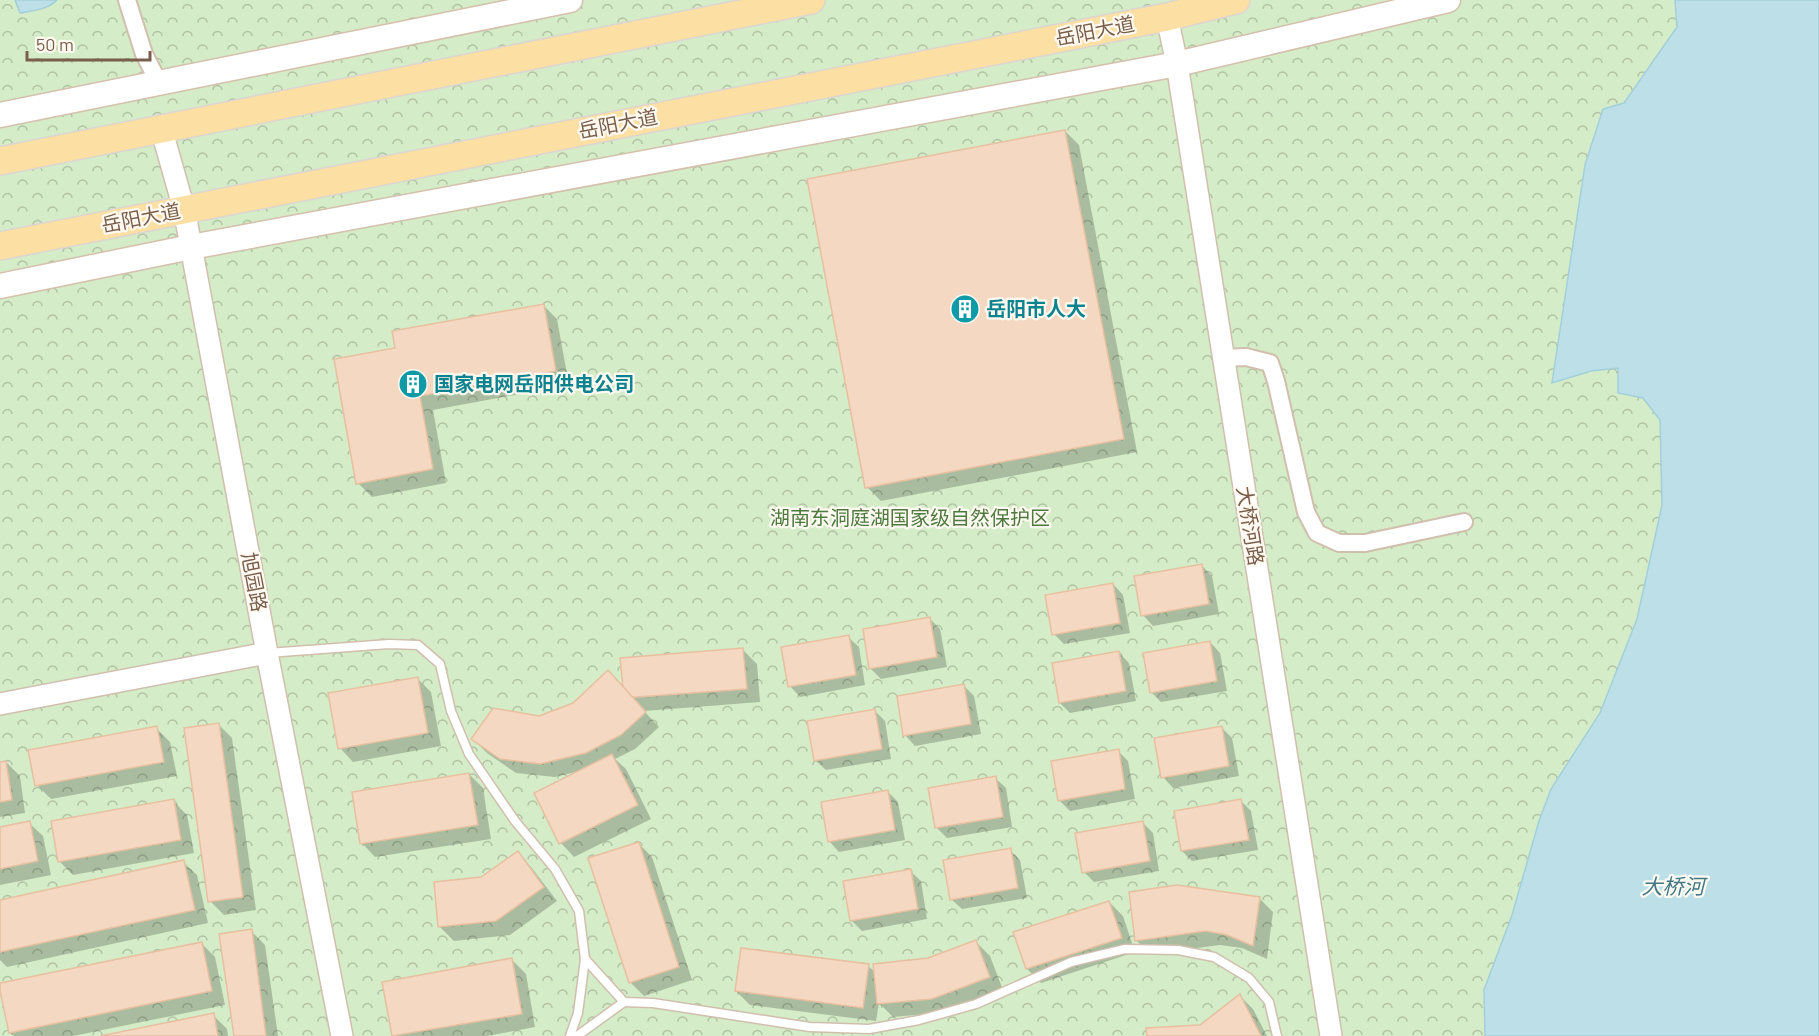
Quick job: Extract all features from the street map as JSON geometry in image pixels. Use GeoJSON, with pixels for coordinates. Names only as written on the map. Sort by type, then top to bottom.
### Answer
{"type":"FeatureCollection","features":[{"type":"Feature","properties":{"kind":"main road"},"geometry":{"type":"LineString","coordinates":[[0,115],[570,0]]}},
{"type":"Feature","properties":{"kind":"main road"},"geometry":{"type":"LineString","coordinates":[[0,161],[811,0]]}},
{"type":"Feature","properties":{"kind":"main road","name":"岳阳大道"},"geometry":{"type":"LineString","coordinates":[[0,246],[1167,17],[1236,0]]}},
{"type":"Feature","properties":{"kind":"main road"},"geometry":{"type":"LineString","coordinates":[[0,286],[191,247],[1177,64],[1449,0]]}},
{"type":"Feature","properties":{"kind":"street"},"geometry":{"type":"LineString","coordinates":[[127,0],[144,54],[159,83]]}},
{"type":"Feature","properties":{"kind":"street","name":"大桥河路"},"geometry":{"type":"LineString","coordinates":[[1167,17],[1177,64],[1331,1036]]}},
{"type":"Feature","properties":{"kind":"street","name":"旭园路"},"geometry":{"type":"LineString","coordinates":[[161,128],[184,209],[342,1036]]}},
{"type":"Feature","properties":{"kind":"street"},"geometry":{"type":"LineString","coordinates":[[1223,358],[1246,357],[1270,363],[1306,512],[1317,533],[1339,543],[1365,543],[1464,522]]}},
{"type":"Feature","properties":{"kind":"street"},"geometry":{"type":"LineString","coordinates":[[0,704],[267,653]]}},
{"type":"Feature","properties":{"kind":"lane"},"geometry":{"type":"LineString","coordinates":[[267,653],[389,644],[418,645],[441,664],[451,711],[469,754],[515,821],[555,869],[579,911],[585,959],[578,1013],[570,1036]]}},
{"type":"Feature","properties":{"kind":"lane"},"geometry":{"type":"LineString","coordinates":[[577,1036],[624,1002],[653,1003],[810,1027],[869,1029],[919,1020],[976,1005],[1071,962],[1125,949],[1178,950],[1214,957],[1249,978],[1269,1002],[1277,1036]]}},
{"type":"Feature","properties":{"kind":"lane"},"geometry":{"type":"LineString","coordinates":[[585,959],[624,1002]]}},
{"type":"Feature","properties":{"kind":"green space","name":"湖南东洞庭湖国家级自然保护区"},"geometry":{"type":"Polygon","coordinates":[[[0,0],[1819,0],[1819,1036],[0,1036],[0,0]]]}},
{"type":"Feature","properties":{"kind":"water"},"geometry":{"type":"Polygon","coordinates":[[[15,0],[57,0],[45,8],[20,13],[15,0]]]}},
{"type":"Feature","properties":{"kind":"water","name":"大桥河"},"geometry":{"type":"Polygon","coordinates":[[[1675,0],[1819,0],[1819,1036],[1485,1036],[1484,990],[1512,915],[1539,821],[1551,789],[1600,713],[1637,619],[1662,505],[1660,420],[1643,398],[1618,393],[1618,368],[1591,371],[1552,383],[1585,165],[1603,109],[1624,103],[1677,27],[1675,0]]]}},
{"type":"Feature","properties":{"kind":"building","name":"岳阳市人大"},"geometry":{"type":"Polygon","coordinates":[[[1065,130],[1124,439],[865,488],[807,179],[1065,130]]]}},
{"type":"Feature","properties":{"kind":"building","name":"国家电网岳阳供电公司"},"geometry":{"type":"Polygon","coordinates":[[[544,304],[556,371],[420,396],[433,469],[356,484],[334,359],[395,348],[392,331],[544,304]]]}},
{"type":"Feature","properties":{"kind":"building"},"geometry":{"type":"Polygon","coordinates":[[[1202,564],[1209,604],[1141,616],[1134,576],[1202,564]]]}},
{"type":"Feature","properties":{"kind":"building"},"geometry":{"type":"Polygon","coordinates":[[[1113,583],[1120,623],[1052,635],[1045,595],[1113,583]]]}},
{"type":"Feature","properties":{"kind":"building"},"geometry":{"type":"Polygon","coordinates":[[[930,617],[937,657],[869,669],[863,629],[930,617]]]}},
{"type":"Feature","properties":{"kind":"building"},"geometry":{"type":"Polygon","coordinates":[[[849,635],[856,675],[788,687],[781,647],[849,635]]]}},
{"type":"Feature","properties":{"kind":"building"},"geometry":{"type":"Polygon","coordinates":[[[1210,641],[1217,681],[1150,693],[1143,653],[1210,641]]]}},
{"type":"Feature","properties":{"kind":"building"},"geometry":{"type":"Polygon","coordinates":[[[743,648],[747,689],[624,698],[620,658],[743,648]]]}},
{"type":"Feature","properties":{"kind":"building"},"geometry":{"type":"Polygon","coordinates":[[[1119,651],[1126,691],[1059,703],[1052,663],[1119,651]]]}},
{"type":"Feature","properties":{"kind":"building"},"geometry":{"type":"Polygon","coordinates":[[[608,670],[646,712],[621,735],[586,753],[540,764],[500,759],[471,739],[493,708],[539,716],[573,703],[608,670]]]}},
{"type":"Feature","properties":{"kind":"building"},"geometry":{"type":"Polygon","coordinates":[[[418,677],[428,733],[338,749],[328,693],[418,677]]]}},
{"type":"Feature","properties":{"kind":"building"},"geometry":{"type":"Polygon","coordinates":[[[964,684],[971,724],[903,736],[897,696],[964,684]]]}},
{"type":"Feature","properties":{"kind":"building"},"geometry":{"type":"Polygon","coordinates":[[[875,709],[882,749],[814,761],[807,721],[875,709]]]}},
{"type":"Feature","properties":{"kind":"building"},"geometry":{"type":"Polygon","coordinates":[[[219,723],[243,897],[208,902],[184,728],[219,723]]]}},
{"type":"Feature","properties":{"kind":"building"},"geometry":{"type":"Polygon","coordinates":[[[157,726],[164,762],[35,786],[28,750],[157,726]]]}},
{"type":"Feature","properties":{"kind":"building"},"geometry":{"type":"Polygon","coordinates":[[[1222,726],[1229,766],[1161,778],[1154,738],[1222,726]]]}},
{"type":"Feature","properties":{"kind":"building"},"geometry":{"type":"Polygon","coordinates":[[[1119,749],[1125,789],[1058,801],[1051,761],[1119,749]]]}},
{"type":"Feature","properties":{"kind":"building"},"geometry":{"type":"Polygon","coordinates":[[[612,754],[638,805],[559,844],[534,793],[612,754]]]}},
{"type":"Feature","properties":{"kind":"building"},"geometry":{"type":"Polygon","coordinates":[[[6,761],[12,800],[0,802],[0,762],[6,761]]]}},
{"type":"Feature","properties":{"kind":"building"},"geometry":{"type":"Polygon","coordinates":[[[469,773],[478,825],[360,844],[352,792],[469,773]]]}},
{"type":"Feature","properties":{"kind":"building"},"geometry":{"type":"Polygon","coordinates":[[[996,776],[1003,817],[935,828],[928,788],[996,776]]]}},
{"type":"Feature","properties":{"kind":"building"},"geometry":{"type":"Polygon","coordinates":[[[888,790],[895,830],[828,842],[821,802],[888,790]]]}},
{"type":"Feature","properties":{"kind":"building"},"geometry":{"type":"Polygon","coordinates":[[[174,799],[181,840],[58,862],[51,821],[174,799]]]}},
{"type":"Feature","properties":{"kind":"building"},"geometry":{"type":"Polygon","coordinates":[[[1241,799],[1249,840],[1181,851],[1174,811],[1241,799]]]}},
{"type":"Feature","properties":{"kind":"building"},"geometry":{"type":"Polygon","coordinates":[[[30,821],[38,861],[0,869],[0,827],[30,821]]]}},
{"type":"Feature","properties":{"kind":"building"},"geometry":{"type":"Polygon","coordinates":[[[1143,821],[1150,861],[1082,873],[1075,833],[1143,821]]]}},
{"type":"Feature","properties":{"kind":"building"},"geometry":{"type":"Polygon","coordinates":[[[639,842],[679,967],[629,983],[588,858],[639,842]]]}},
{"type":"Feature","properties":{"kind":"building"},"geometry":{"type":"Polygon","coordinates":[[[1011,848],[1018,888],[950,900],[943,860],[1011,848]]]}},
{"type":"Feature","properties":{"kind":"building"},"geometry":{"type":"Polygon","coordinates":[[[518,851],[544,887],[496,921],[438,927],[434,882],[481,877],[518,851]]]}},
{"type":"Feature","properties":{"kind":"building"},"geometry":{"type":"Polygon","coordinates":[[[184,860],[195,910],[0,952],[0,900],[184,860]]]}},
{"type":"Feature","properties":{"kind":"building"},"geometry":{"type":"Polygon","coordinates":[[[911,869],[918,909],[850,921],[843,881],[911,869]]]}},
{"type":"Feature","properties":{"kind":"building"},"geometry":{"type":"Polygon","coordinates":[[[1177,885],[1260,897],[1253,946],[1227,935],[1206,931],[1135,941],[1129,892],[1177,885]]]}},
{"type":"Feature","properties":{"kind":"building"},"geometry":{"type":"Polygon","coordinates":[[[1109,901],[1122,938],[1026,969],[1013,932],[1109,901]]]}},
{"type":"Feature","properties":{"kind":"building"},"geometry":{"type":"Polygon","coordinates":[[[252,929],[266,1036],[234,1036],[219,934],[252,929]]]}},
{"type":"Feature","properties":{"kind":"building"},"geometry":{"type":"Polygon","coordinates":[[[976,940],[990,977],[932,999],[877,1004],[873,964],[928,958],[976,940]]]}},
{"type":"Feature","properties":{"kind":"building"},"geometry":{"type":"Polygon","coordinates":[[[202,942],[212,991],[9,1033],[0,983],[202,942]]]}},
{"type":"Feature","properties":{"kind":"building"},"geometry":{"type":"Polygon","coordinates":[[[741,948],[869,964],[863,1008],[735,991],[741,948]]]}},
{"type":"Feature","properties":{"kind":"building"},"geometry":{"type":"Polygon","coordinates":[[[512,958],[522,1014],[392,1036],[382,982],[512,958]]]}},
{"type":"Feature","properties":{"kind":"building"},"geometry":{"type":"Polygon","coordinates":[[[1240,994],[1261,1036],[1147,1036],[1146,1028],[1200,1025],[1240,994]]]}},
{"type":"Feature","properties":{"kind":"building"},"geometry":{"type":"Polygon","coordinates":[[[214,1013],[218,1036],[100,1036],[214,1013]]]}},
{"type":"Feature","properties":{"kind":"place","name":"岳阳市人大"},"geometry":{"type":"Point","coordinates":[965,309]}},
{"type":"Feature","properties":{"kind":"place","name":"国家电网岳阳供电公司"},"geometry":{"type":"Point","coordinates":[413,384]}}]}
